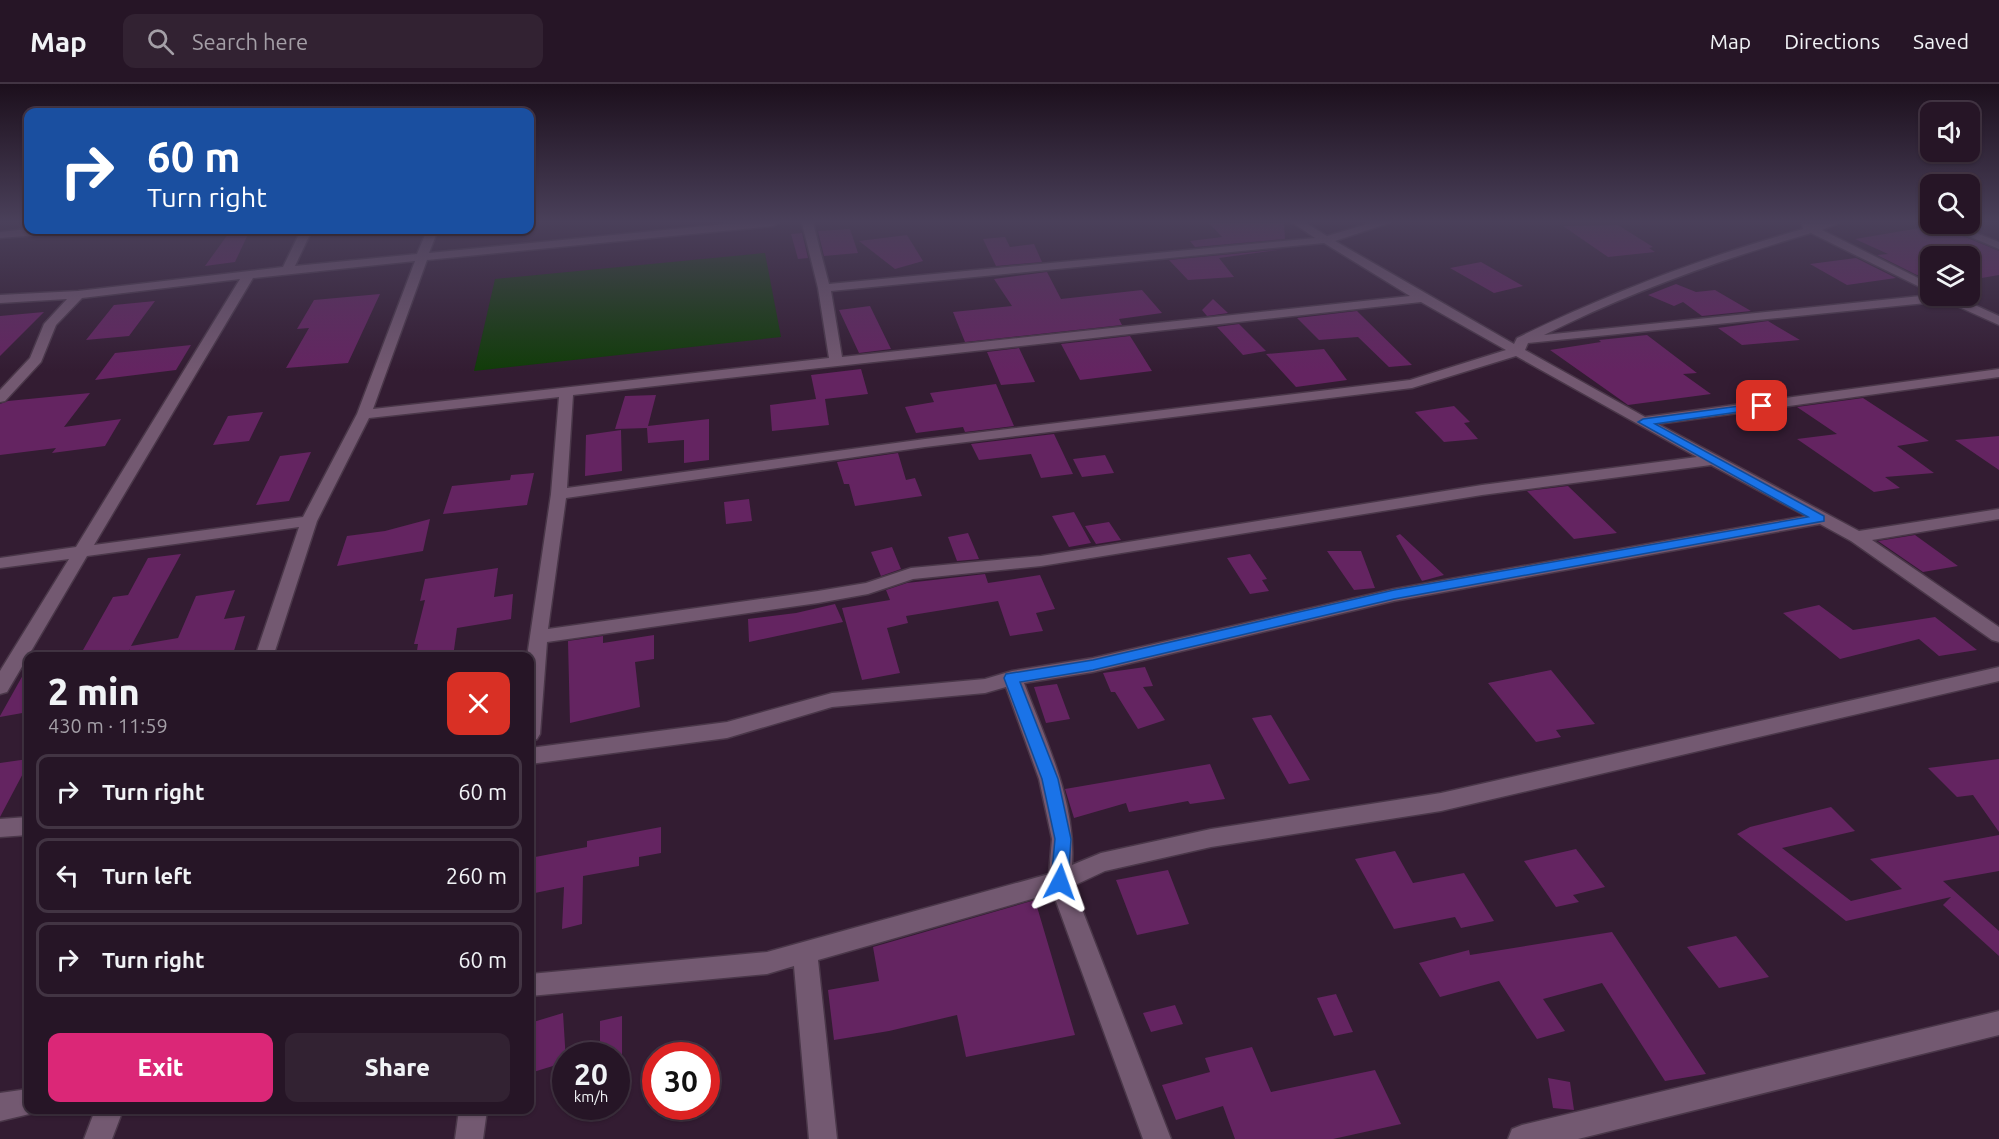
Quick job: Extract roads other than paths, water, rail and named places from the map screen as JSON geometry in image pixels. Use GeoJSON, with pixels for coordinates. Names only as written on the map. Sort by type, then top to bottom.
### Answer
{"type":"FeatureCollection","features":[{"type":"Feature","properties":{"kind":"street"},"geometry":{"type":"LineString","coordinates":[[0,299],[78,295],[265,272]]}},
{"type":"Feature","properties":{"kind":"street"},"geometry":{"type":"LineString","coordinates":[[266,652],[309,522],[364,414],[415,272]]}},
{"type":"Feature","properties":{"kind":"street"},"geometry":{"type":"LineString","coordinates":[[820,272],[836,361]]}},
{"type":"Feature","properties":{"kind":"street"},"geometry":{"type":"LineString","coordinates":[[824,288],[989,272]]}},
{"type":"Feature","properties":{"kind":"street"},"geometry":{"type":"LineString","coordinates":[[1379,272],[1423,298],[1520,346],[1643,422],[1857,537],[1999,636]]}},
{"type":"Feature","properties":{"kind":"street"},"geometry":{"type":"LineString","coordinates":[[559,494],[925,443],[1412,384],[1520,346],[1583,310],[1683,272]]}},
{"type":"Feature","properties":{"kind":"street"},"geometry":{"type":"LineString","coordinates":[[1898,272],[1920,283]]}},
{"type":"Feature","properties":{"kind":"street"},"geometry":{"type":"LineString","coordinates":[[0,687],[249,274]]}},
{"type":"Feature","properties":{"kind":"street"},"geometry":{"type":"LineString","coordinates":[[0,398],[36,359],[50,324],[78,295]]}},
{"type":"Feature","properties":{"kind":"street"},"geometry":{"type":"LineString","coordinates":[[364,414],[1423,298]]}},
{"type":"Feature","properties":{"kind":"street"},"geometry":{"type":"LineString","coordinates":[[1520,346],[1920,299]]}},
{"type":"Feature","properties":{"kind":"street"},"geometry":{"type":"LineString","coordinates":[[1968,306],[1999,321]]}},
{"type":"Feature","properties":{"kind":"street"},"geometry":{"type":"LineString","coordinates":[[1643,422],[1999,373]]}},
{"type":"Feature","properties":{"kind":"street"},"geometry":{"type":"LineString","coordinates":[[534,686],[538,637],[559,494],[566,393]]}},
{"type":"Feature","properties":{"kind":"street"},"geometry":{"type":"LineString","coordinates":[[538,637],[818,597],[867,588],[911,574],[1052,560],[1482,490],[1712,460]]}},
{"type":"Feature","properties":{"kind":"street"},"geometry":{"type":"LineString","coordinates":[[1857,537],[1999,514]]}},
{"type":"Feature","properties":{"kind":"street"},"geometry":{"type":"LineString","coordinates":[[534,755],[727,730],[832,700],[987,686],[1012,678],[1093,665],[1394,595],[1820,519]]}},
{"type":"Feature","properties":{"kind":"street"},"geometry":{"type":"LineString","coordinates":[[0,563],[309,522]]}},
{"type":"Feature","properties":{"kind":"street"},"geometry":{"type":"LineString","coordinates":[[534,985],[767,963],[1060,882],[1101,861],[1211,838],[1441,802],[1999,674]]}},
{"type":"Feature","properties":{"kind":"street"},"geometry":{"type":"LineString","coordinates":[[1012,678],[1050,779],[1063,839],[1060,882],[1156,1139]]}},
{"type":"Feature","properties":{"kind":"street"},"geometry":{"type":"LineString","coordinates":[[987,686],[1023,706]]}},
{"type":"Feature","properties":{"kind":"street"},"geometry":{"type":"LineString","coordinates":[[0,828],[24,826]]}},
{"type":"Feature","properties":{"kind":"street"},"geometry":{"type":"LineString","coordinates":[[805,953],[823,1139]]}},
{"type":"Feature","properties":{"kind":"street"},"geometry":{"type":"LineString","coordinates":[[1522,1139],[1999,1023]]}},
{"type":"Feature","properties":{"kind":"street"},"geometry":{"type":"LineString","coordinates":[[0,1107],[24,1103]]}},
{"type":"Feature","properties":{"kind":"street"},"geometry":{"type":"LineString","coordinates":[[98,1139],[107,1114]]}},
{"type":"Feature","properties":{"kind":"street"},"geometry":{"type":"LineString","coordinates":[[469,1139],[472,1114]]}}]}
